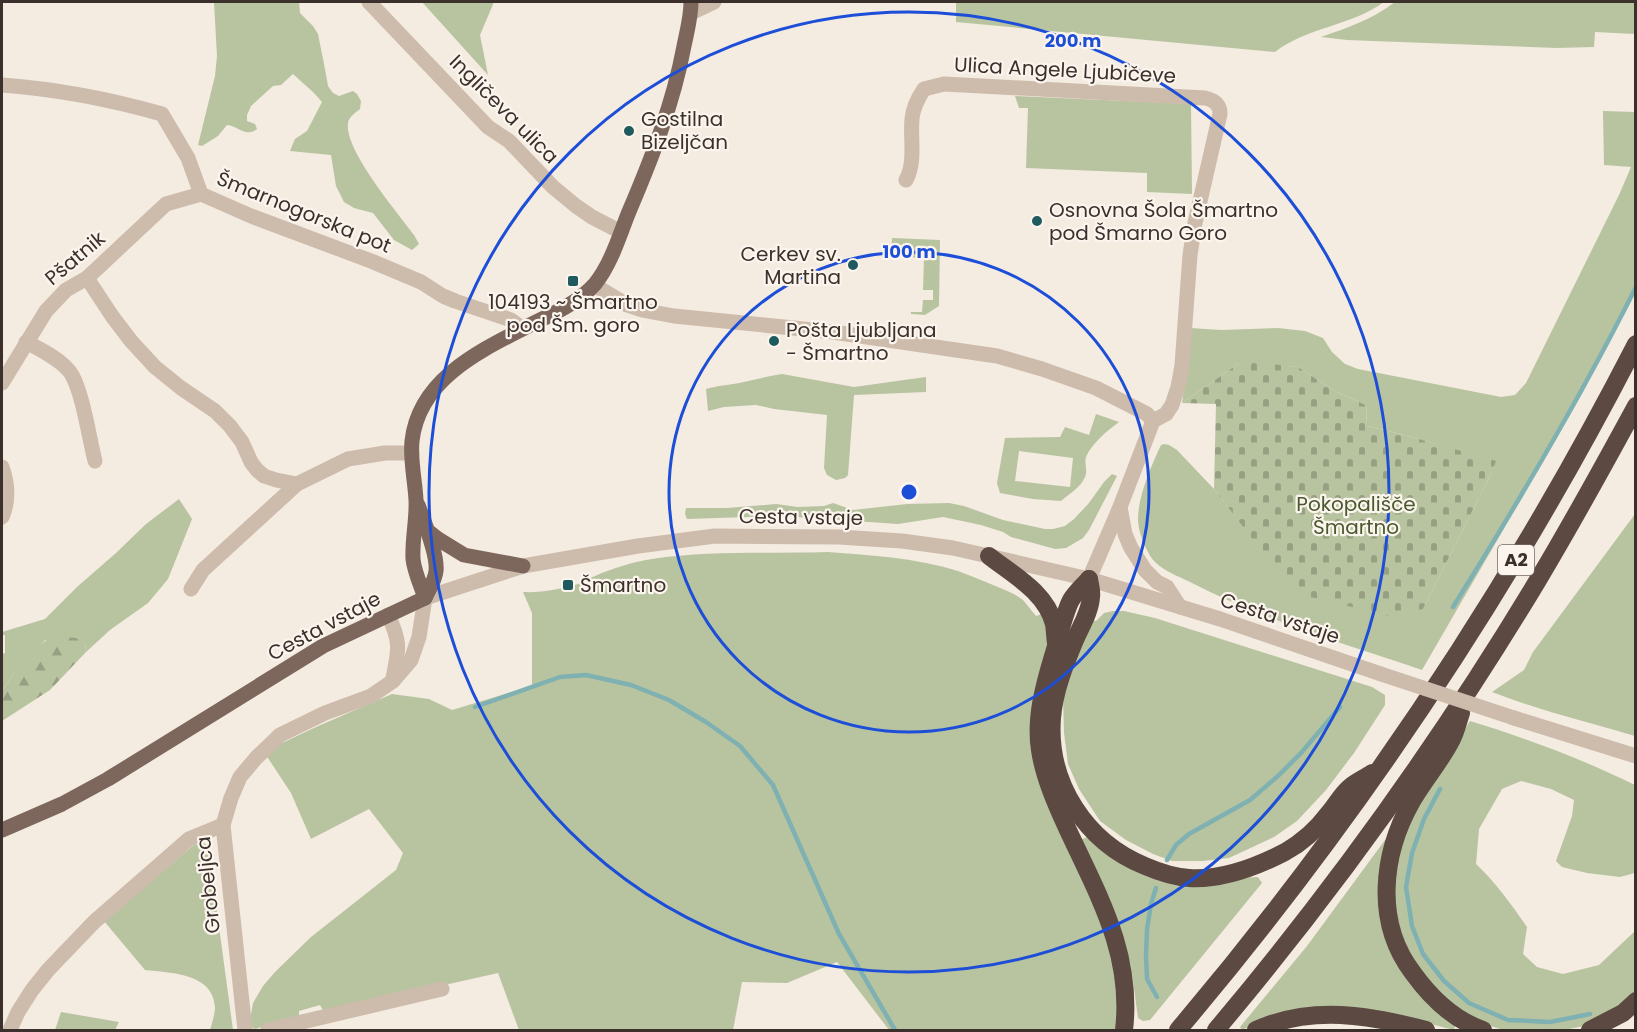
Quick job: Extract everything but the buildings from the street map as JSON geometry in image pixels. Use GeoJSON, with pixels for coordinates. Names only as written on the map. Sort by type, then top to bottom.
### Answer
{"type":"FeatureCollection","features":[{"type":"Feature","properties":{"kind":"highway","name":"A2"},"geometry":{"type":"LineString","coordinates":[[1178,1030],[1327,842],[1415,718],[1522,550],[1561,483],[1635,344]]}},
{"type":"Feature","properties":{"kind":"highway","name":"A2"},"geometry":{"type":"LineString","coordinates":[[1216,1030],[1283,948],[1355,853],[1471,686],[1559,544],[1635,406]]}},
{"type":"Feature","properties":{"kind":"highway"},"geometry":{"type":"LineString","coordinates":[[989,556],[1035,592],[1042,601],[1050,613],[1054,626],[1056,647]]}},
{"type":"Feature","properties":{"kind":"highway"},"geometry":{"type":"LineString","coordinates":[[1089,579],[1092,595],[1089,607],[1056,694],[1052,719],[1052,744],[1065,791],[1092,831],[1113,849],[1139,863],[1180,877],[1204,878],[1239,871],[1298,844],[1316,829],[1349,787],[1381,767]]}},
{"type":"Feature","properties":{"kind":"highway"},"geometry":{"type":"LineString","coordinates":[[1089,579],[1071,601],[1056,647],[1040,709],[1039,738],[1046,774],[1062,816],[1117,942],[1124,974],[1126,1001],[1124,1030]]}},
{"type":"Feature","properties":{"kind":"highway"},"geometry":{"type":"LineString","coordinates":[[1471,686],[1452,739],[1412,801],[1396,836],[1389,860],[1386,901],[1392,934],[1406,965],[1425,989],[1450,1013],[1483,1030]]}},
{"type":"Feature","properties":{"kind":"highway"},"geometry":{"type":"LineString","coordinates":[[1590,1030],[1623,1013],[1635,1001]]}},
{"type":"Feature","properties":{"kind":"highway"},"geometry":{"type":"LineString","coordinates":[[1256,1030],[1280,1021],[1323,1014],[1375,1018],[1426,1030]]}},
{"type":"Feature","properties":{"kind":"highway"},"geometry":{"type":"LineString","coordinates":[[1616,1030],[1635,1018]]}},
{"type":"Feature","properties":{"kind":"main road"},"geometry":{"type":"LineString","coordinates":[[424,598],[413,561],[416,500],[411,453],[416,423],[427,398],[462,364],[572,302],[594,285],[621,232],[664,123],[680,66],[691,7]]}},
{"type":"Feature","properties":{"kind":"main road"},"geometry":{"type":"LineString","coordinates":[[416,500],[429,532],[436,569],[432,584],[424,598]]}},
{"type":"Feature","properties":{"kind":"main road"},"geometry":{"type":"LineString","coordinates":[[429,532],[465,555],[523,566]]}},
{"type":"Feature","properties":{"kind":"main road","name":"Cesta vstaje"},"geometry":{"type":"LineString","coordinates":[[2,830],[62,804],[108,778],[323,646],[424,598]]}},
{"type":"Feature","properties":{"kind":"street","name":"Ingličeva ulica"},"geometry":{"type":"LineString","coordinates":[[369,2],[488,127],[509,141],[553,187],[592,217],[621,232]]}},
{"type":"Feature","properties":{"kind":"street"},"geometry":{"type":"LineString","coordinates":[[691,7],[714,2]]}},
{"type":"Feature","properties":{"kind":"street","name":"Ulica Angele Ljubičeve"},"geometry":{"type":"LineString","coordinates":[[906,180],[910,169],[912,118],[916,102],[924,89],[944,84],[1205,98],[1215,102],[1220,109],[1220,114],[1190,255],[1182,365],[1178,387],[1172,405],[1166,414],[1154,421]]}},
{"type":"Feature","properties":{"kind":"street","name":"Šmarnogorska pot"},"geometry":{"type":"LineString","coordinates":[[2,85],[75,93],[162,114],[188,158],[201,194],[251,216],[422,282],[443,296],[511,320],[523,329]]}},
{"type":"Feature","properties":{"kind":"street","name":"Pšatnik"},"geometry":{"type":"LineString","coordinates":[[2,383],[46,311],[66,290],[87,278],[166,204],[201,194]]}},
{"type":"Feature","properties":{"kind":"street"},"geometry":{"type":"LineString","coordinates":[[87,278],[131,341],[155,367],[180,388],[215,411],[230,426],[242,442],[256,470],[264,476],[297,484]]}},
{"type":"Feature","properties":{"kind":"street"},"geometry":{"type":"LineString","coordinates":[[594,285],[627,305],[674,316],[833,332],[997,356],[1096,388],[1147,414],[1154,421],[1089,579]]}},
{"type":"Feature","properties":{"kind":"street"},"geometry":{"type":"LineString","coordinates":[[26,342],[48,353],[71,373],[80,398],[95,461]]}},
{"type":"Feature","properties":{"kind":"street"},"geometry":{"type":"LineString","coordinates":[[191,589],[203,570],[297,484],[348,459],[385,453],[411,453]]}},
{"type":"Feature","properties":{"kind":"street"},"geometry":{"type":"LineString","coordinates":[[2,467],[6,479],[7,501],[2,517]]}},
{"type":"Feature","properties":{"kind":"street"},"geometry":{"type":"LineString","coordinates":[[1120,507],[1131,548],[1145,570],[1157,582],[1167,587],[1180,607]]}},
{"type":"Feature","properties":{"kind":"street","name":"Cesta vstaje"},"geometry":{"type":"LineString","coordinates":[[424,598],[523,566],[638,546],[715,536],[839,537],[903,541],[953,548],[1089,579],[1220,619],[1514,718],[1635,756]]}},
{"type":"Feature","properties":{"kind":"street","name":"Grobeljca"},"geometry":{"type":"LineString","coordinates":[[245,1030],[223,825],[231,798],[240,777],[280,735],[325,713],[371,696],[393,681],[411,660],[419,638],[424,598]]}},
{"type":"Feature","properties":{"kind":"street"},"geometry":{"type":"LineString","coordinates":[[388,615],[399,642],[393,681]]}},
{"type":"Feature","properties":{"kind":"street"},"geometry":{"type":"LineString","coordinates":[[10,1030],[32,990],[94,922],[189,839],[223,825]]}},
{"type":"Feature","properties":{"kind":"street"},"geometry":{"type":"LineString","coordinates":[[268,1030],[442,989]]}},
{"type":"Feature","properties":{"kind":"green space"},"geometry":{"type":"Polygon","coordinates":[[[214,2],[299,2],[300,13],[318,34],[328,86],[333,93],[339,96],[353,91],[361,101],[360,109],[352,115],[348,123],[349,135],[363,165],[419,244],[412,250],[394,240],[373,213],[354,208],[344,202],[336,186],[331,155],[290,151],[295,139],[307,131],[322,102],[293,74],[281,85],[273,86],[251,106],[247,121],[255,124],[257,129],[245,132],[227,125],[218,136],[202,146],[198,145],[215,76],[217,56],[214,2]]]}},
{"type":"Feature","properties":{"kind":"green space"},"geometry":{"type":"Polygon","coordinates":[[[422,2],[494,2],[480,35],[488,75],[422,2]]]}},
{"type":"Feature","properties":{"kind":"green space"},"geometry":{"type":"Polygon","coordinates":[[[956,2],[1384,2],[1358,16],[1301,37],[1275,52],[956,22],[956,2]]]}},
{"type":"Feature","properties":{"kind":"green space"},"geometry":{"type":"Polygon","coordinates":[[[1395,2],[1635,2],[1635,34],[1595,32],[1594,47],[1556,48],[1321,37],[1369,18],[1395,2]]]}},
{"type":"Feature","properties":{"kind":"green space"},"geometry":{"type":"Polygon","coordinates":[[[1015,96],[1191,104],[1192,194],[1147,192],[1147,173],[1026,168],[1028,108],[1019,108],[1015,96]]]}},
{"type":"Feature","properties":{"kind":"green space"},"geometry":{"type":"Polygon","coordinates":[[[1603,111],[1635,112],[1635,286],[1583,392],[1422,670],[1246,608],[1173,574],[1157,564],[1145,546],[1138,520],[1140,501],[1146,481],[1161,445],[1164,444],[1177,450],[1214,489],[1264,553],[1423,609],[1491,474],[1493,461],[1367,426],[1366,405],[1335,391],[1298,367],[1239,363],[1182,403],[1190,328],[1221,330],[1278,328],[1305,331],[1323,338],[1332,352],[1345,364],[1358,369],[1501,397],[1515,395],[1526,383],[1631,167],[1604,165],[1603,111]]]}},
{"type":"Feature","properties":{"kind":"green space"},"geometry":{"type":"Polygon","coordinates":[[[892,238],[940,240],[939,306],[925,315],[911,314],[911,312],[922,312],[923,300],[933,300],[933,290],[923,290],[924,258],[891,256],[892,238]]]}},
{"type":"Feature","properties":{"kind":"green space","name":"Pokopališče Šmartno"},"geometry":{"type":"Polygon","coordinates":[[[1256,362],[1298,367],[1335,391],[1366,405],[1367,426],[1496,461],[1423,609],[1389,616],[1294,593],[1214,489],[1216,404],[1182,403],[1239,363],[1256,362]]]}},
{"type":"Feature","properties":{"kind":"green space"},"geometry":{"type":"Polygon","coordinates":[[[782,374],[854,387],[926,377],[926,392],[854,395],[848,475],[836,480],[827,475],[824,468],[827,415],[756,405],[724,407],[708,411],[706,389],[782,374]]]}},
{"type":"Feature","properties":{"kind":"green space"},"geometry":{"type":"Polygon","coordinates":[[[1096,414],[1119,422],[1092,447],[1086,457],[1086,472],[1083,481],[1061,501],[1000,493],[997,483],[1005,438],[1060,437],[1065,427],[1089,435],[1096,414]],[[1019,451],[1015,481],[1070,487],[1073,458],[1019,451]]]}},
{"type":"Feature","properties":{"kind":"green space"},"geometry":{"type":"Polygon","coordinates":[[[1112,474],[1117,476],[1089,530],[1083,538],[1066,548],[1055,549],[1011,537],[981,525],[943,517],[898,524],[782,516],[687,519],[685,514],[686,508],[727,508],[776,504],[798,507],[824,506],[833,503],[853,510],[907,504],[949,503],[1003,520],[1053,529],[1065,526],[1074,519],[1112,474]]]}},
{"type":"Feature","properties":{"kind":"green space"},"geometry":{"type":"Polygon","coordinates":[[[179,499],[192,519],[168,579],[148,603],[110,630],[86,652],[85,643],[45,640],[2,688],[2,654],[5,653],[5,635],[2,635],[2,632],[45,619],[146,524],[179,499]]]}},
{"type":"Feature","properties":{"kind":"green space"},"geometry":{"type":"Polygon","coordinates":[[[1635,514],[1635,736],[1492,692],[1524,670],[1533,652],[1635,514]]]}},
{"type":"Feature","properties":{"kind":"green space"},"geometry":{"type":"Polygon","coordinates":[[[828,552],[910,560],[958,571],[1014,594],[1023,600],[1036,616],[1042,614],[1049,642],[1035,705],[1111,944],[1119,1011],[1115,1030],[889,1030],[837,962],[787,983],[742,982],[733,1030],[519,1030],[498,973],[324,1012],[320,1005],[299,1011],[299,1017],[255,1029],[249,1026],[253,1003],[275,972],[311,937],[396,870],[403,853],[369,809],[311,839],[291,793],[266,755],[282,743],[392,694],[429,699],[452,710],[532,686],[532,613],[523,592],[571,586],[616,568],[674,556],[718,553],[828,552]]]}},
{"type":"Feature","properties":{"kind":"green space"},"geometry":{"type":"Polygon","coordinates":[[[1124,611],[1155,618],[1372,687],[1385,695],[1385,705],[1354,753],[1326,790],[1297,821],[1274,837],[1229,858],[1172,861],[1126,840],[1100,821],[1079,789],[1068,764],[1063,698],[1076,652],[1091,620],[1096,621],[1104,613],[1124,611]]]}},
{"type":"Feature","properties":{"kind":"green space"},"geometry":{"type":"Polygon","coordinates":[[[54,636],[76,638],[85,643],[86,652],[50,690],[2,721],[2,688],[33,651],[54,636]]]}},
{"type":"Feature","properties":{"kind":"green space"},"geometry":{"type":"Polygon","coordinates":[[[1470,721],[1554,750],[1635,785],[1635,873],[1620,877],[1587,873],[1562,867],[1556,861],[1572,816],[1574,800],[1551,789],[1521,781],[1502,789],[1479,829],[1476,864],[1497,886],[1527,927],[1523,954],[1537,967],[1563,974],[1599,965],[1635,931],[1635,991],[1620,1006],[1584,1026],[1564,1030],[1500,1029],[1479,1022],[1450,1005],[1410,957],[1396,918],[1393,877],[1406,827],[1470,721]]]}},
{"type":"Feature","properties":{"kind":"green space"},"geometry":{"type":"Polygon","coordinates":[[[1087,837],[1111,856],[1240,878],[1258,877],[1262,883],[1150,1020],[1143,1021],[1138,1018],[1131,966],[1121,931],[1080,840],[1087,837]]]}},
{"type":"Feature","properties":{"kind":"green space"},"geometry":{"type":"Polygon","coordinates":[[[1385,840],[1388,841],[1378,882],[1428,1002],[1455,1026],[1454,1030],[1419,1021],[1279,1014],[1242,1030],[1240,1027],[1307,946],[1385,840]]]}},
{"type":"Feature","properties":{"kind":"green space"},"geometry":{"type":"Polygon","coordinates":[[[203,843],[210,846],[233,1030],[210,1030],[215,1007],[207,987],[189,977],[145,970],[104,921],[194,845],[203,843]]]}},
{"type":"Feature","properties":{"kind":"green space"},"geometry":{"type":"Polygon","coordinates":[[[61,1012],[119,1022],[115,1030],[55,1030],[61,1012]]]}},
{"type":"Feature","properties":{"kind":"waterway"},"geometry":{"type":"LineString","coordinates":[[1453,607],[1548,449],[1636,287]]}},
{"type":"Feature","properties":{"kind":"waterway"},"geometry":{"type":"LineString","coordinates":[[475,707],[560,677],[586,675],[631,685],[669,700],[740,746],[773,785],[839,934],[895,1030]]}},
{"type":"Feature","properties":{"kind":"waterway"},"geometry":{"type":"LineString","coordinates":[[1167,860],[1176,845],[1189,834],[1250,800],[1278,776],[1340,707]]}},
{"type":"Feature","properties":{"kind":"waterway"},"geometry":{"type":"LineString","coordinates":[[1440,789],[1424,819],[1412,853],[1406,887],[1412,926],[1423,954],[1444,981],[1469,1003],[1508,1020],[1550,1022],[1590,1014]]}},
{"type":"Feature","properties":{"kind":"waterway"},"geometry":{"type":"LineString","coordinates":[[1156,888],[1147,929],[1146,955],[1147,979],[1157,997]]}},
{"type":"Feature","properties":{"kind":"place","name":"Gostilna Bizeljčan"},"geometry":{"type":"Point","coordinates":[629,131]}},
{"type":"Feature","properties":{"kind":"place","name":"Osnovna Šola Šmartno pod Šmarno Goro"},"geometry":{"type":"Point","coordinates":[1037,221]}},
{"type":"Feature","properties":{"kind":"place","name":"Cerkev sv. Martina"},"geometry":{"type":"Point","coordinates":[853,265]}},
{"type":"Feature","properties":{"kind":"place","name":"104193 ~ Šmartno pod Šm. goro"},"geometry":{"type":"Point","coordinates":[573,281]}},
{"type":"Feature","properties":{"kind":"place","name":"Pošta Ljubljana - Šmartno"},"geometry":{"type":"Point","coordinates":[774,341]}},
{"type":"Feature","properties":{"kind":"place","name":"Šmartno"},"geometry":{"type":"Point","coordinates":[568,585]}}]}
